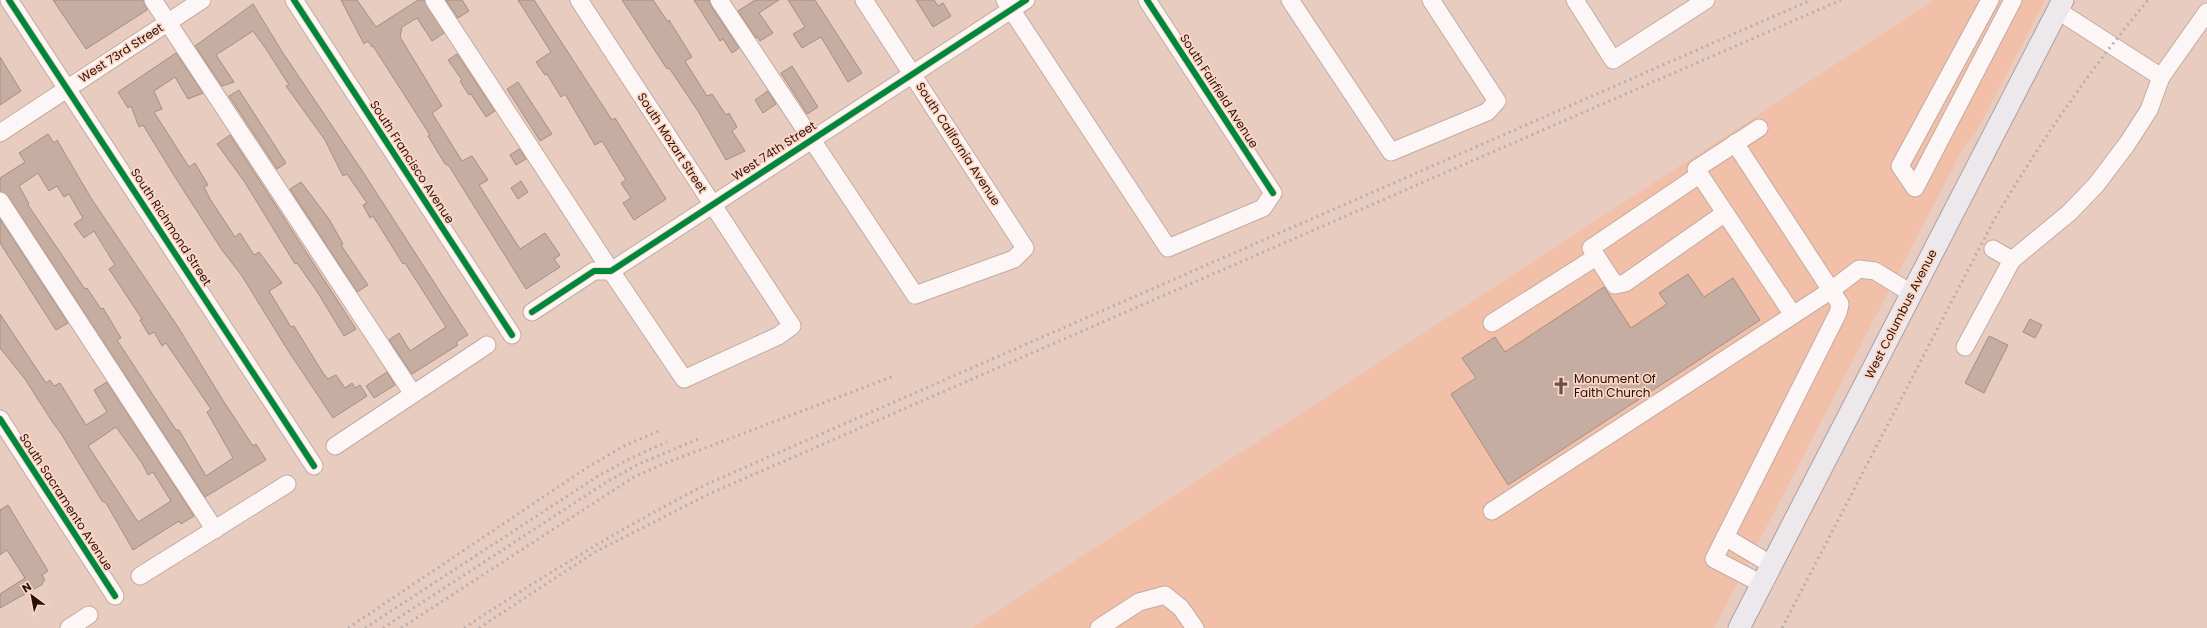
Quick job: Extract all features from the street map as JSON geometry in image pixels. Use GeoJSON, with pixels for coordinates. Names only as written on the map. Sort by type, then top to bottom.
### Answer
{"type":"FeatureCollection","features":[{"type":"Feature","properties":{"kind":"main road","name":"West Columbus Avenue"},"geometry":{"type":"LineString","coordinates":[[1739,628],[2060,5]]}},
{"type":"Feature","properties":{"kind":"street","name":"South Richmond Street"},"geometry":{"type":"LineString","coordinates":[[9,0],[314,466]]}},
{"type":"Feature","properties":{"kind":"street"},"geometry":{"type":"LineString","coordinates":[[153,0],[413,394]]}},
{"type":"Feature","properties":{"kind":"street","name":"West 73rd Street"},"geometry":{"type":"LineString","coordinates":[[0,133],[202,0]]}},
{"type":"Feature","properties":{"kind":"street","name":"South Francisco Avenue"},"geometry":{"type":"LineString","coordinates":[[294,0],[512,336]]}},
{"type":"Feature","properties":{"kind":"street"},"geometry":{"type":"LineString","coordinates":[[434,0],[611,271]]}},
{"type":"Feature","properties":{"kind":"street","name":"South Mozart Street"},"geometry":{"type":"LineString","coordinates":[[578,0],[792,326],[778,336],[684,379],[611,271]]}},
{"type":"Feature","properties":{"kind":"street"},"geometry":{"type":"LineString","coordinates":[[719,0],[813,139]]}},
{"type":"Feature","properties":{"kind":"street","name":"South California Avenue"},"geometry":{"type":"LineString","coordinates":[[813,139],[915,295],[1014,259],[1025,248],[864,0]]}},
{"type":"Feature","properties":{"kind":"street","name":"West 74th Street"},"geometry":{"type":"LineString","coordinates":[[532,312],[594,271],[611,271],[912,74],[1008,5],[1026,0]]}},
{"type":"Feature","properties":{"kind":"street","name":"South Fairfield Avenue"},"geometry":{"type":"LineString","coordinates":[[1008,5],[1168,248],[1263,208],[1273,193],[1147,0]]}},
{"type":"Feature","properties":{"kind":"street"},"geometry":{"type":"LineString","coordinates":[[1290,0],[1391,152],[1487,112],[1497,101],[1432,0]]}},
{"type":"Feature","properties":{"kind":"street"},"geometry":{"type":"LineString","coordinates":[[1574,0],[1613,60],[1706,0]]}},
{"type":"Feature","properties":{"kind":"street"},"geometry":{"type":"LineString","coordinates":[[1990,0],[1900,166],[1915,188],[2012,0]]}},
{"type":"Feature","properties":{"kind":"street"},"geometry":{"type":"LineString","coordinates":[[2060,5],[2161,77]]}},
{"type":"Feature","properties":{"kind":"street"},"geometry":{"type":"LineString","coordinates":[[1965,347],[2012,260],[2070,213],[2096,185],[2127,144],[2149,110],[2161,77],[2207,12]]}},
{"type":"Feature","properties":{"kind":"street"},"geometry":{"type":"LineString","coordinates":[[1759,128],[1696,169],[1793,315]]}},
{"type":"Feature","properties":{"kind":"street"},"geometry":{"type":"LineString","coordinates":[[1735,143],[1830,291],[1840,304],[1838,313],[1714,559],[1762,584]]}},
{"type":"Feature","properties":{"kind":"street"},"geometry":{"type":"LineString","coordinates":[[1700,175],[1590,248],[1615,285],[1625,283],[1725,213]]}},
{"type":"Feature","properties":{"kind":"street"},"geometry":{"type":"LineString","coordinates":[[0,201],[215,530]]}},
{"type":"Feature","properties":{"kind":"street"},"geometry":{"type":"LineString","coordinates":[[1993,249],[2012,260]]}},
{"type":"Feature","properties":{"kind":"street"},"geometry":{"type":"LineString","coordinates":[[1492,323],[1596,257]]}},
{"type":"Feature","properties":{"kind":"street"},"geometry":{"type":"LineString","coordinates":[[1492,511],[1830,291],[1860,269],[1875,272],[1911,293]]}},
{"type":"Feature","properties":{"kind":"street"},"geometry":{"type":"LineString","coordinates":[[335,446],[487,345]]}},
{"type":"Feature","properties":{"kind":"street","name":"South Sacramento Avenue"},"geometry":{"type":"LineString","coordinates":[[0,420],[115,596]]}},
{"type":"Feature","properties":{"kind":"street"},"geometry":{"type":"LineString","coordinates":[[140,576],[287,484]]}},
{"type":"Feature","properties":{"kind":"street"},"geometry":{"type":"LineString","coordinates":[[1725,537],[1772,565]]}},
{"type":"Feature","properties":{"kind":"street"},"geometry":{"type":"LineString","coordinates":[[1099,628],[1139,602],[1165,595],[1181,608],[1195,628]]}},
{"type":"Feature","properties":{"kind":"street"},"geometry":{"type":"LineString","coordinates":[[69,628],[89,615]]}},
{"type":"Feature","properties":{"kind":"shaded area"},"geometry":{"type":"Polygon","coordinates":[[[1934,0],[2045,0],[1977,131],[1962,150],[1714,628],[972,628],[1934,0]]]}},
{"type":"Feature","properties":{"kind":"building"},"geometry":{"type":"Polygon","coordinates":[[[53,0],[143,0],[147,10],[86,49],[53,0]]]}},
{"type":"Feature","properties":{"kind":"building"},"geometry":{"type":"Polygon","coordinates":[[[341,0],[357,0],[376,27],[418,0],[424,0],[444,33],[432,41],[417,18],[402,27],[400,37],[442,106],[432,113],[462,161],[472,156],[488,180],[479,185],[520,249],[545,233],[560,255],[554,259],[560,267],[526,289],[449,166],[445,164],[428,136],[430,135],[373,46],[372,47],[368,41],[364,44],[341,0]]]}},
{"type":"Feature","properties":{"kind":"building"},"geometry":{"type":"Polygon","coordinates":[[[446,0],[462,0],[469,11],[458,18],[446,0]]]}},
{"type":"Feature","properties":{"kind":"building"},"geometry":{"type":"Polygon","coordinates":[[[518,0],[534,0],[612,120],[615,118],[666,199],[634,220],[623,203],[631,198],[621,183],[626,180],[602,141],[595,145],[565,94],[561,97],[547,74],[545,75],[536,62],[551,52],[518,0]]]}},
{"type":"Feature","properties":{"kind":"building"},"geometry":{"type":"Polygon","coordinates":[[[622,0],[653,0],[668,22],[669,20],[692,57],[685,61],[707,96],[712,94],[726,115],[729,113],[737,127],[732,131],[745,151],[726,160],[698,111],[669,68],[667,69],[622,0]]]}},
{"type":"Feature","properties":{"kind":"building"},"geometry":{"type":"Polygon","coordinates":[[[694,0],[709,0],[711,6],[739,48],[732,53],[723,39],[720,41],[694,0]]]}},
{"type":"Feature","properties":{"kind":"building"},"geometry":{"type":"Polygon","coordinates":[[[755,0],[779,0],[759,13],[773,33],[760,41],[758,37],[756,38],[738,11],[755,0]]]}},
{"type":"Feature","properties":{"kind":"building"},"geometry":{"type":"Polygon","coordinates":[[[788,0],[815,0],[862,73],[848,82],[821,37],[802,48],[793,34],[805,27],[788,0]]]}},
{"type":"Feature","properties":{"kind":"building"},"geometry":{"type":"Polygon","coordinates":[[[916,0],[934,0],[938,6],[943,3],[951,16],[933,27],[916,0]]]}},
{"type":"Feature","properties":{"kind":"building"},"geometry":{"type":"Polygon","coordinates":[[[253,4],[283,53],[363,172],[468,335],[456,342],[458,345],[412,374],[389,340],[399,333],[410,351],[446,327],[405,263],[403,264],[373,216],[370,218],[363,205],[367,203],[347,174],[343,176],[325,140],[286,86],[289,85],[266,49],[253,31],[216,55],[234,82],[222,86],[195,46],[253,4]]]}},
{"type":"Feature","properties":{"kind":"building"},"geometry":{"type":"Polygon","coordinates":[[[176,53],[203,93],[188,99],[175,77],[154,91],[162,109],[154,112],[189,167],[195,163],[208,185],[204,187],[210,199],[235,237],[240,233],[254,255],[259,252],[282,283],[269,291],[291,327],[294,326],[323,373],[328,379],[336,375],[345,388],[352,383],[355,388],[360,385],[367,396],[333,418],[287,349],[242,276],[222,250],[143,125],[139,127],[131,106],[128,108],[118,92],[176,53]]]}},
{"type":"Feature","properties":{"kind":"building"},"geometry":{"type":"Polygon","coordinates":[[[457,54],[495,111],[486,117],[471,94],[469,95],[460,81],[462,80],[448,60],[457,54]]]}},
{"type":"Feature","properties":{"kind":"building"},"geometry":{"type":"Polygon","coordinates":[[[0,57],[21,91],[0,105],[0,57]]]}},
{"type":"Feature","properties":{"kind":"building"},"geometry":{"type":"Polygon","coordinates":[[[792,66],[818,107],[807,114],[781,73],[792,66]]]}},
{"type":"Feature","properties":{"kind":"building"},"geometry":{"type":"Polygon","coordinates":[[[518,82],[552,134],[540,141],[507,89],[518,82]]]}},
{"type":"Feature","properties":{"kind":"building"},"geometry":{"type":"Polygon","coordinates":[[[239,90],[286,163],[277,169],[229,96],[239,90]]]}},
{"type":"Feature","properties":{"kind":"building"},"geometry":{"type":"Polygon","coordinates":[[[768,91],[776,104],[763,113],[755,100],[768,91]]]}},
{"type":"Feature","properties":{"kind":"building"},"geometry":{"type":"Polygon","coordinates":[[[48,134],[54,143],[57,140],[91,198],[178,327],[224,402],[253,446],[256,444],[266,460],[205,497],[8,196],[0,191],[0,178],[25,162],[19,153],[48,134]],[[38,173],[19,186],[29,204],[28,205],[85,289],[87,288],[101,309],[103,308],[121,338],[117,340],[176,430],[179,430],[206,476],[233,458],[207,412],[211,409],[166,343],[162,346],[154,332],[149,335],[140,320],[142,319],[109,269],[115,265],[94,231],[84,238],[74,224],[83,218],[69,194],[64,197],[57,186],[49,191],[38,173]]]}},
{"type":"Feature","properties":{"kind":"building"},"geometry":{"type":"Polygon","coordinates":[[[230,135],[356,329],[344,336],[318,293],[297,263],[295,264],[244,181],[217,144],[230,135]]]}},
{"type":"Feature","properties":{"kind":"building"},"geometry":{"type":"Polygon","coordinates":[[[519,149],[526,159],[516,165],[510,155],[519,149]]]}},
{"type":"Feature","properties":{"kind":"building"},"geometry":{"type":"Polygon","coordinates":[[[521,181],[528,192],[518,199],[511,188],[521,181]]]}},
{"type":"Feature","properties":{"kind":"building"},"geometry":{"type":"Polygon","coordinates":[[[301,182],[329,219],[343,244],[341,245],[368,285],[357,292],[290,189],[301,182]]]}},
{"type":"Feature","properties":{"kind":"building"},"geometry":{"type":"Polygon","coordinates":[[[0,219],[68,323],[56,330],[0,243],[0,219]]]}},
{"type":"Feature","properties":{"kind":"building","name":"Monument Of Faith Church"},"geometry":{"type":"Polygon","coordinates":[[[1688,274],[1704,297],[1733,278],[1760,320],[1508,485],[1451,394],[1476,378],[1462,358],[1495,337],[1505,352],[1604,287],[1631,328],[1667,304],[1659,293],[1688,274]]]}},
{"type":"Feature","properties":{"kind":"building"},"geometry":{"type":"Polygon","coordinates":[[[0,314],[46,383],[50,380],[54,386],[60,383],[86,425],[107,412],[94,390],[107,382],[194,516],[181,524],[179,521],[133,550],[106,503],[102,501],[60,432],[25,379],[0,348],[0,314]],[[116,427],[88,446],[138,522],[171,501],[153,472],[148,475],[142,463],[116,427]]]}},
{"type":"Feature","properties":{"kind":"building"},"geometry":{"type":"Polygon","coordinates":[[[2030,319],[2042,325],[2035,338],[2023,332],[2030,319]]]}},
{"type":"Feature","properties":{"kind":"building"},"geometry":{"type":"Polygon","coordinates":[[[1989,336],[2008,345],[1984,393],[1965,383],[1989,336]]]}},
{"type":"Feature","properties":{"kind":"building"},"geometry":{"type":"Polygon","coordinates":[[[387,372],[395,385],[374,398],[366,386],[387,372]]]}},
{"type":"Feature","properties":{"kind":"building"},"geometry":{"type":"Polygon","coordinates":[[[8,505],[48,571],[42,575],[45,580],[42,582],[43,584],[0,608],[0,594],[25,578],[7,550],[0,555],[0,510],[8,505]]]}},
{"type":"Feature","properties":{"kind":"railway"},"geometry":{"type":"LineString","coordinates":[[464,628],[584,553],[645,517],[707,484],[1811,0]]}},
{"type":"Feature","properties":{"kind":"railway"},"geometry":{"type":"LineString","coordinates":[[479,628],[595,552],[711,493],[1841,0]]}},
{"type":"Feature","properties":{"kind":"railway"},"geometry":{"type":"LineString","coordinates":[[1782,628],[1993,222],[2047,135],[2085,80],[2148,0]]}},
{"type":"Feature","properties":{"kind":"railway"},"geometry":{"type":"LineString","coordinates":[[401,628],[634,477],[663,464],[894,376]]}},
{"type":"Feature","properties":{"kind":"railway"},"geometry":{"type":"LineString","coordinates":[[348,628],[588,467],[622,447],[658,431]]}},
{"type":"Feature","properties":{"kind":"railway"},"geometry":{"type":"LineString","coordinates":[[383,628],[605,483],[639,464],[698,439]]}},
{"type":"Feature","properties":{"kind":"railway"},"geometry":{"type":"LineString","coordinates":[[365,628],[598,476],[631,458],[667,442]]}},
{"type":"Feature","properties":{"kind":"cycle path"},"geometry":{"type":"LineString","coordinates":[[9,0],[314,466]]}},
{"type":"Feature","properties":{"kind":"cycle path"},"geometry":{"type":"LineString","coordinates":[[294,0],[512,335]]}},
{"type":"Feature","properties":{"kind":"cycle path"},"geometry":{"type":"LineString","coordinates":[[532,312],[594,271],[611,271],[1026,0]]}},
{"type":"Feature","properties":{"kind":"cycle path"},"geometry":{"type":"LineString","coordinates":[[1147,0],[1273,193]]}},
{"type":"Feature","properties":{"kind":"cycle path"},"geometry":{"type":"LineString","coordinates":[[0,419],[115,596]]}},
{"type":"Feature","properties":{"kind":"place","name":"Monument Of Faith Church"},"geometry":{"type":"Point","coordinates":[1561,386]}}]}
